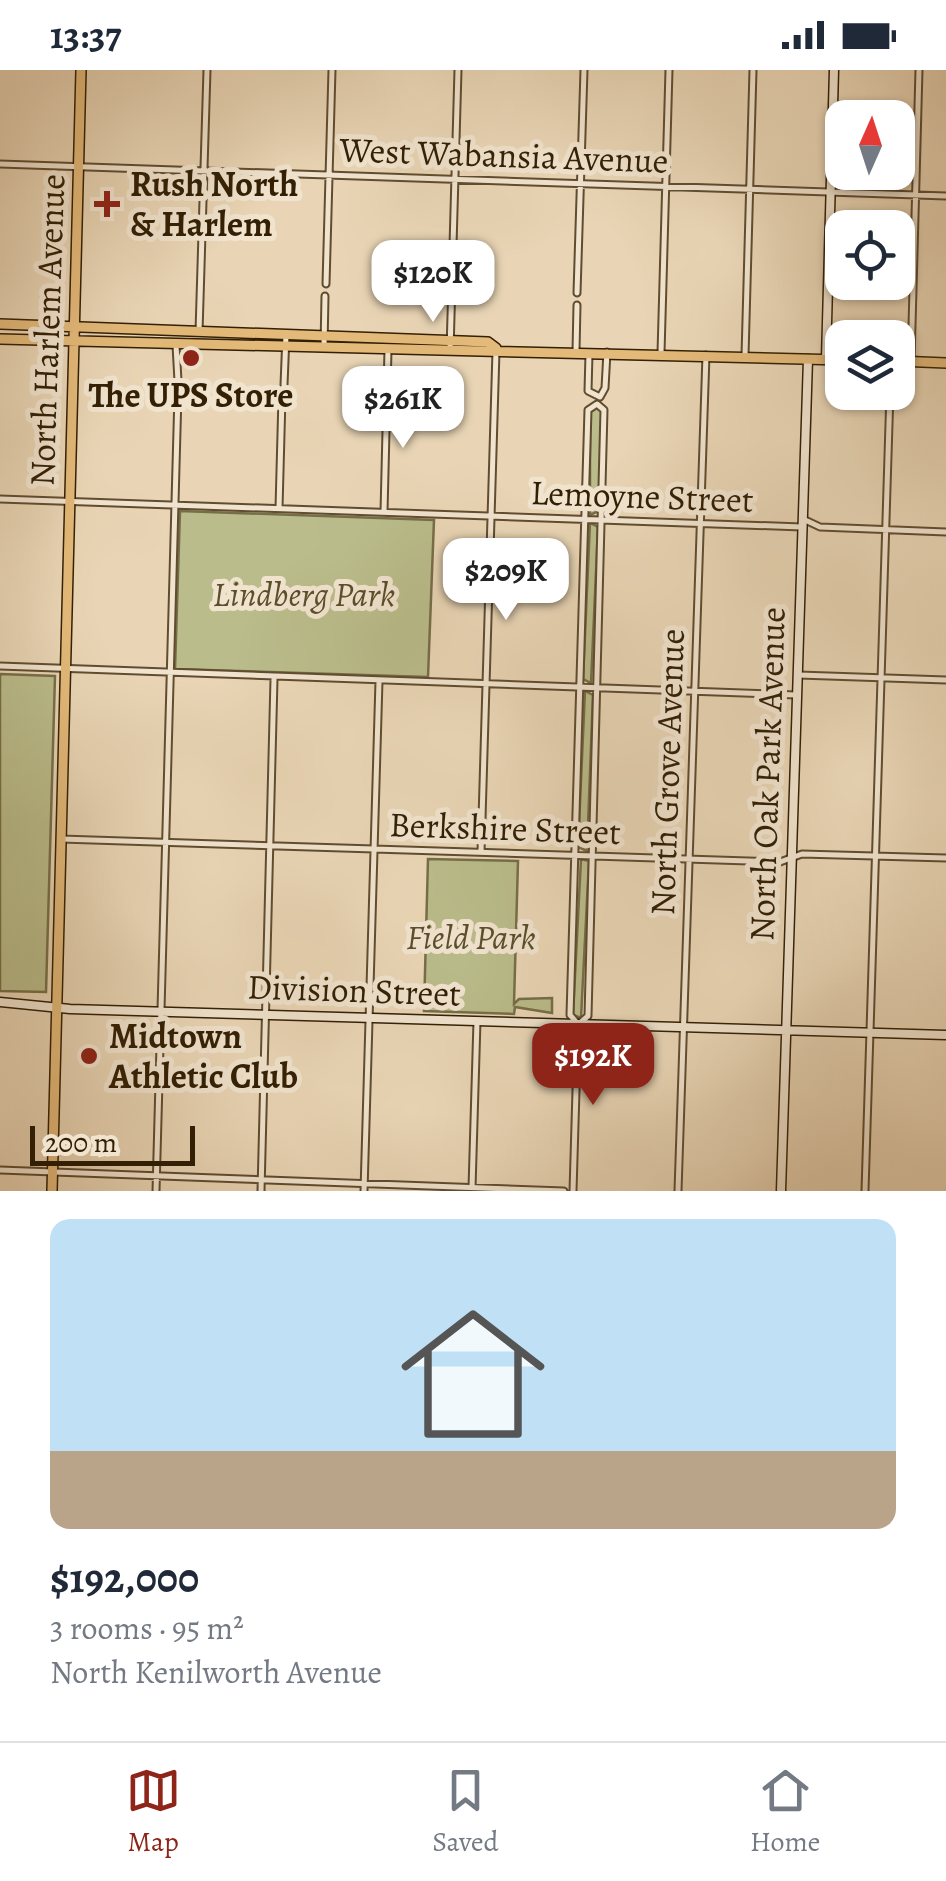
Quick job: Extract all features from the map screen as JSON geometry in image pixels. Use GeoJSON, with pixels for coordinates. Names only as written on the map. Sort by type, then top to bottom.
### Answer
{"type":"FeatureCollection","features":[{"type":"Feature","properties":{"kind":"main road","name":"North Harlem Avenue"},"geometry":{"type":"LineString","coordinates":[[52,1191],[47,1172],[56,1006],[81,70]]}},
{"type":"Feature","properties":{"kind":"main road"},"geometry":{"type":"LineString","coordinates":[[0,324],[199,337],[825,359]]}},
{"type":"Feature","properties":{"kind":"main road"},"geometry":{"type":"LineString","coordinates":[[0,338],[180,347],[199,337]]}},
{"type":"Feature","properties":{"kind":"main road"},"geometry":{"type":"LineString","coordinates":[[915,362],[946,363]]}},
{"type":"Feature","properties":{"kind":"street"},"geometry":{"type":"LineString","coordinates":[[199,337],[206,70]]}},
{"type":"Feature","properties":{"kind":"street"},"geometry":{"type":"LineString","coordinates":[[326,284],[332,70]]}},
{"type":"Feature","properties":{"kind":"street"},"geometry":{"type":"LineString","coordinates":[[450,346],[458,70]]}},
{"type":"Feature","properties":{"kind":"street"},"geometry":{"type":"LineString","coordinates":[[578,293],[584,70]]}},
{"type":"Feature","properties":{"kind":"street"},"geometry":{"type":"LineString","coordinates":[[660,354],[669,70]]}},
{"type":"Feature","properties":{"kind":"street"},"geometry":{"type":"LineString","coordinates":[[745,356],[753,70]]}},
{"type":"Feature","properties":{"kind":"street"},"geometry":{"type":"LineString","coordinates":[[827,320],[834,70]]}},
{"type":"Feature","properties":{"kind":"street"},"geometry":{"type":"LineString","coordinates":[[911,320],[919,70]]}},
{"type":"Feature","properties":{"kind":"street","name":"West Wabansia Avenue"},"geometry":{"type":"LineString","coordinates":[[0,164],[946,196]]}},
{"type":"Feature","properties":{"kind":"street"},"geometry":{"type":"LineString","coordinates":[[324,341],[326,296]]}},
{"type":"Feature","properties":{"kind":"street"},"geometry":{"type":"LineString","coordinates":[[576,350],[577,305]]}},
{"type":"Feature","properties":{"kind":"street"},"geometry":{"type":"LineString","coordinates":[[284,385],[286,340]]}},
{"type":"Feature","properties":{"kind":"street"},"geometry":{"type":"LineString","coordinates":[[384,512],[389,344]]}},
{"type":"Feature","properties":{"kind":"street"},"geometry":{"type":"LineString","coordinates":[[178,382],[180,347]]}},
{"type":"Feature","properties":{"kind":"street"},"geometry":{"type":"LineString","coordinates":[[481,852],[496,348]]}},
{"type":"Feature","properties":{"kind":"street"},"geometry":{"type":"LineString","coordinates":[[589,351],[592,396],[600,397],[605,388],[607,352]]}},
{"type":"Feature","properties":{"kind":"street","name":"North Grove Avenue"},"geometry":{"type":"LineString","coordinates":[[678,1191],[706,355]]}},
{"type":"Feature","properties":{"kind":"street","name":"North Oak Park Avenue"},"geometry":{"type":"LineString","coordinates":[[780,1191],[808,358]]}},
{"type":"Feature","properties":{"kind":"street"},"geometry":{"type":"LineString","coordinates":[[156,1191],[178,394]]}},
{"type":"Feature","properties":{"kind":"street"},"geometry":{"type":"LineString","coordinates":[[279,508],[282,397]]}},
{"type":"Feature","properties":{"kind":"street"},"geometry":{"type":"LineString","coordinates":[[574,1191],[578,1024],[570,1016],[584,519],[588,410],[598,404],[604,410],[588,1016],[578,1024]]}},
{"type":"Feature","properties":{"kind":"street"},"geometry":{"type":"LineString","coordinates":[[865,1191],[890,410]]}},
{"type":"Feature","properties":{"kind":"street","name":"Lemoyne Street"},"geometry":{"type":"LineString","coordinates":[[0,499],[803,526]]}},
{"type":"Feature","properties":{"kind":"street"},"geometry":{"type":"LineString","coordinates":[[803,526],[946,532]]}},
{"type":"Feature","properties":{"kind":"street"},"geometry":{"type":"LineString","coordinates":[[803,526],[820,526]]}},
{"type":"Feature","properties":{"kind":"street"},"geometry":{"type":"LineString","coordinates":[[0,666],[797,695]]}},
{"type":"Feature","properties":{"kind":"street"},"geometry":{"type":"LineString","coordinates":[[798,675],[946,680]]}},
{"type":"Feature","properties":{"kind":"street"},"geometry":{"type":"LineString","coordinates":[[261,1191],[274,678]]}},
{"type":"Feature","properties":{"kind":"street"},"geometry":{"type":"LineString","coordinates":[[364,1188],[379,682]]}},
{"type":"Feature","properties":{"kind":"street","name":"Berkshire Street"},"geometry":{"type":"LineString","coordinates":[[61,839],[780,862],[802,854],[946,858]]}},
{"type":"Feature","properties":{"kind":"street","name":"Division Street"},"geometry":{"type":"LineString","coordinates":[[0,1002],[161,1011],[946,1034]]}},
{"type":"Feature","properties":{"kind":"street"},"geometry":{"type":"LineString","coordinates":[[472,1190],[477,1021]]}},
{"type":"Feature","properties":{"kind":"street"},"geometry":{"type":"LineString","coordinates":[[0,1170],[364,1188],[564,1191]]}},
{"type":"Feature","properties":{"kind":"green space"},"geometry":{"type":"Polygon","coordinates":[[[598,406],[602,411],[599,511],[590,515],[590,410],[598,406]]]}},
{"type":"Feature","properties":{"kind":"green space","name":"Lindberg Park"},"geometry":{"type":"Polygon","coordinates":[[[180,511],[434,520],[428,677],[175,669],[180,511]]]}},
{"type":"Feature","properties":{"kind":"green space"},"geometry":{"type":"Polygon","coordinates":[[[590,523],[598,527],[591,683],[583,679],[590,523]]]}},
{"type":"Feature","properties":{"kind":"green space"},"geometry":{"type":"Polygon","coordinates":[[[0,674],[55,676],[46,992],[0,991],[0,674]]]}},
{"type":"Feature","properties":{"kind":"green space"},"geometry":{"type":"Polygon","coordinates":[[[585,691],[593,695],[587,851],[578,847],[585,691]]]}},
{"type":"Feature","properties":{"kind":"green space","name":"Field Park"},"geometry":{"type":"Polygon","coordinates":[[[428,859],[518,861],[514,1004],[519,999],[552,998],[552,1013],[515,1007],[514,1014],[424,1011],[428,859]]]}},
{"type":"Feature","properties":{"kind":"green space"},"geometry":{"type":"Polygon","coordinates":[[[581,859],[589,861],[581,1018],[573,1015],[581,859]]]}},
{"type":"Feature","properties":{"kind":"place","name":"Rush North & Harlem"},"geometry":{"type":"Point","coordinates":[107,204]}},
{"type":"Feature","properties":{"kind":"place","name":"The UPS Store"},"geometry":{"type":"Point","coordinates":[191,358]}},
{"type":"Feature","properties":{"kind":"place","name":"Midtown Athletic Club"},"geometry":{"type":"Point","coordinates":[89,1056]}}]}
